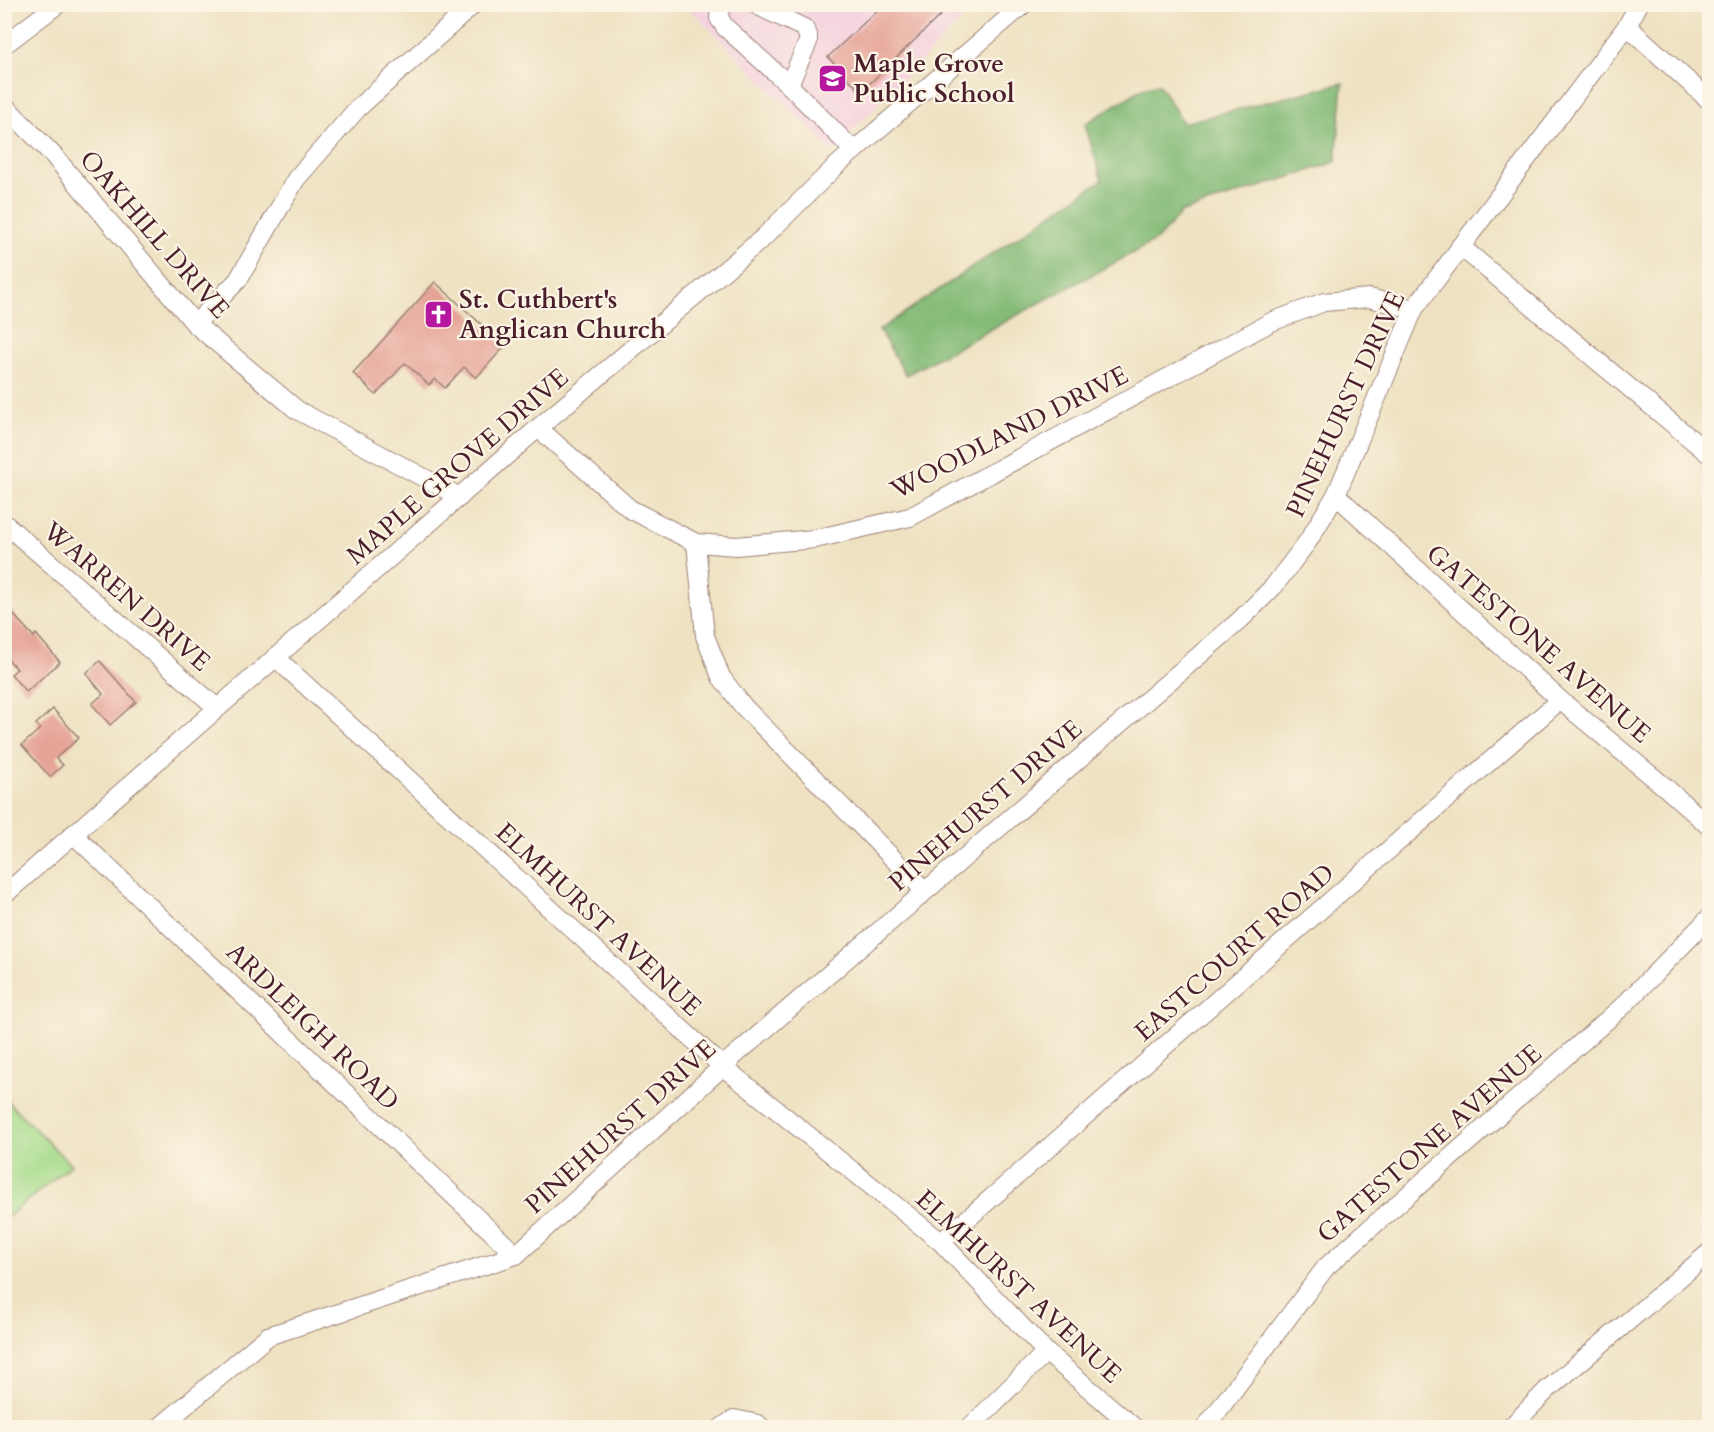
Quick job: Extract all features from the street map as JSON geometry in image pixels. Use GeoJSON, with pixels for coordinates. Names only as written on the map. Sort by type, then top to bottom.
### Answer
{"type":"FeatureCollection","features":[{"type":"Feature","properties":{"kind":"street"},"geometry":{"type":"LineString","coordinates":[[4,45],[58,4]]}},
{"type":"Feature","properties":{"kind":"street"},"geometry":{"type":"LineString","coordinates":[[195,324],[238,280],[296,179],[351,117],[474,4]]}},
{"type":"Feature","properties":{"kind":"street"},"geometry":{"type":"LineString","coordinates":[[721,4],[719,18],[725,27],[789,85],[854,151]]}},
{"type":"Feature","properties":{"kind":"street"},"geometry":{"type":"LineString","coordinates":[[754,4],[804,28],[808,35],[808,42],[789,85]]}},
{"type":"Feature","properties":{"kind":"street","name":"MAPLE GROVE DRIVE"},"geometry":{"type":"LineString","coordinates":[[4,895],[216,707],[538,428],[762,238],[854,151],[1024,4]]}},
{"type":"Feature","properties":{"kind":"street","name":"PINEHURST DRIVE"},"geometry":{"type":"LineString","coordinates":[[159,1428],[268,1336],[516,1255],[722,1066],[1239,621],[1274,586],[1308,541],[1336,495],[1414,309],[1627,26],[1639,4]]}},
{"type":"Feature","properties":{"kind":"street"},"geometry":{"type":"LineString","coordinates":[[1627,26],[1710,100]]}},
{"type":"Feature","properties":{"kind":"street","name":"OAKHILL DRIVE"},"geometry":{"type":"LineString","coordinates":[[4,105],[54,156],[195,324],[297,410],[460,497]]}},
{"type":"Feature","properties":{"kind":"street"},"geometry":{"type":"LineString","coordinates":[[1460,246],[1710,455]]}},
{"type":"Feature","properties":{"kind":"street","name":"WOODLAND DRIVE"},"geometry":{"type":"LineString","coordinates":[[538,428],[630,509],[696,543],[736,546],[815,539],[910,517],[1271,322],[1324,302],[1369,298],[1414,309]]}},
{"type":"Feature","properties":{"kind":"street","name":"GATESTONE AVENUE"},"geometry":{"type":"LineString","coordinates":[[1336,495],[1560,700],[1710,827]]}},
{"type":"Feature","properties":{"kind":"street","name":"WARREN DRIVE"},"geometry":{"type":"LineString","coordinates":[[4,522],[216,707]]}},
{"type":"Feature","properties":{"kind":"street"},"geometry":{"type":"LineString","coordinates":[[696,543],[705,636],[721,677],[743,706],[924,890]]}},
{"type":"Feature","properties":{"kind":"street","name":"ELMHURST AVENUE"},"geometry":{"type":"LineString","coordinates":[[275,657],[722,1066],[941,1242],[1046,1352],[1135,1428]]}},
{"type":"Feature","properties":{"kind":"street","name":"EASTCOURT ROAD"},"geometry":{"type":"LineString","coordinates":[[941,1242],[1560,700]]}},
{"type":"Feature","properties":{"kind":"street","name":"ARDLEIGH ROAD"},"geometry":{"type":"LineString","coordinates":[[74,834],[516,1255]]}},
{"type":"Feature","properties":{"kind":"street","name":"GATESTONE AVENUE"},"geometry":{"type":"LineString","coordinates":[[1205,1428],[1326,1267],[1623,1006],[1710,916]]}},
{"type":"Feature","properties":{"kind":"street"},"geometry":{"type":"LineString","coordinates":[[1510,1428],[1547,1390],[1710,1252]]}},
{"type":"Feature","properties":{"kind":"street"},"geometry":{"type":"LineString","coordinates":[[969,1428],[1046,1352]]}},
{"type":"Feature","properties":{"kind":"street"},"geometry":{"type":"LineString","coordinates":[[721,1428],[734,1419],[758,1424],[762,1428]]}},
{"type":"Feature","properties":{"kind":"shaded area","name":"Maple Grove Public School"},"geometry":{"type":"Polygon","coordinates":[[[686,5],[977,5],[832,151],[686,5]]]}},
{"type":"Feature","properties":{"kind":"green space"},"geometry":{"type":"Polygon","coordinates":[[[1343,83],[1336,162],[1182,212],[1157,240],[906,375],[879,330],[1102,180],[1085,124],[1143,88],[1159,84],[1183,123],[1343,83]]]}},
{"type":"Feature","properties":{"kind":"green space"},"geometry":{"type":"Polygon","coordinates":[[[5,1099],[71,1165],[4,1219],[5,1099]]]}},
{"type":"Feature","properties":{"kind":"building"},"geometry":{"type":"Polygon","coordinates":[[[884,4],[952,4],[861,92],[828,57],[884,4]]]}},
{"type":"Feature","properties":{"kind":"building","name":"St. Cuthbert's Anglican Church"},"geometry":{"type":"Polygon","coordinates":[[[435,282],[505,346],[476,378],[464,367],[445,388],[435,379],[429,385],[405,363],[376,395],[353,373],[435,282]]]}},
{"type":"Feature","properties":{"kind":"building"},"geometry":{"type":"Polygon","coordinates":[[[4,604],[34,637],[36,634],[60,662],[26,692],[11,674],[17,669],[4,655],[4,604]]]}},
{"type":"Feature","properties":{"kind":"building"},"geometry":{"type":"Polygon","coordinates":[[[100,661],[136,702],[110,725],[92,704],[103,694],[86,673],[100,661]]]}},
{"type":"Feature","properties":{"kind":"building"},"geometry":{"type":"Polygon","coordinates":[[[53,709],[79,738],[56,758],[63,765],[50,777],[22,745],[40,729],[36,724],[53,709]]]}},
{"type":"Feature","properties":{"kind":"place","name":"Maple Grove Public School"},"geometry":{"type":"Point","coordinates":[832,78]}},
{"type":"Feature","properties":{"kind":"place","name":"St. Cuthbert's Anglican Church"},"geometry":{"type":"Point","coordinates":[438,314]}}]}
